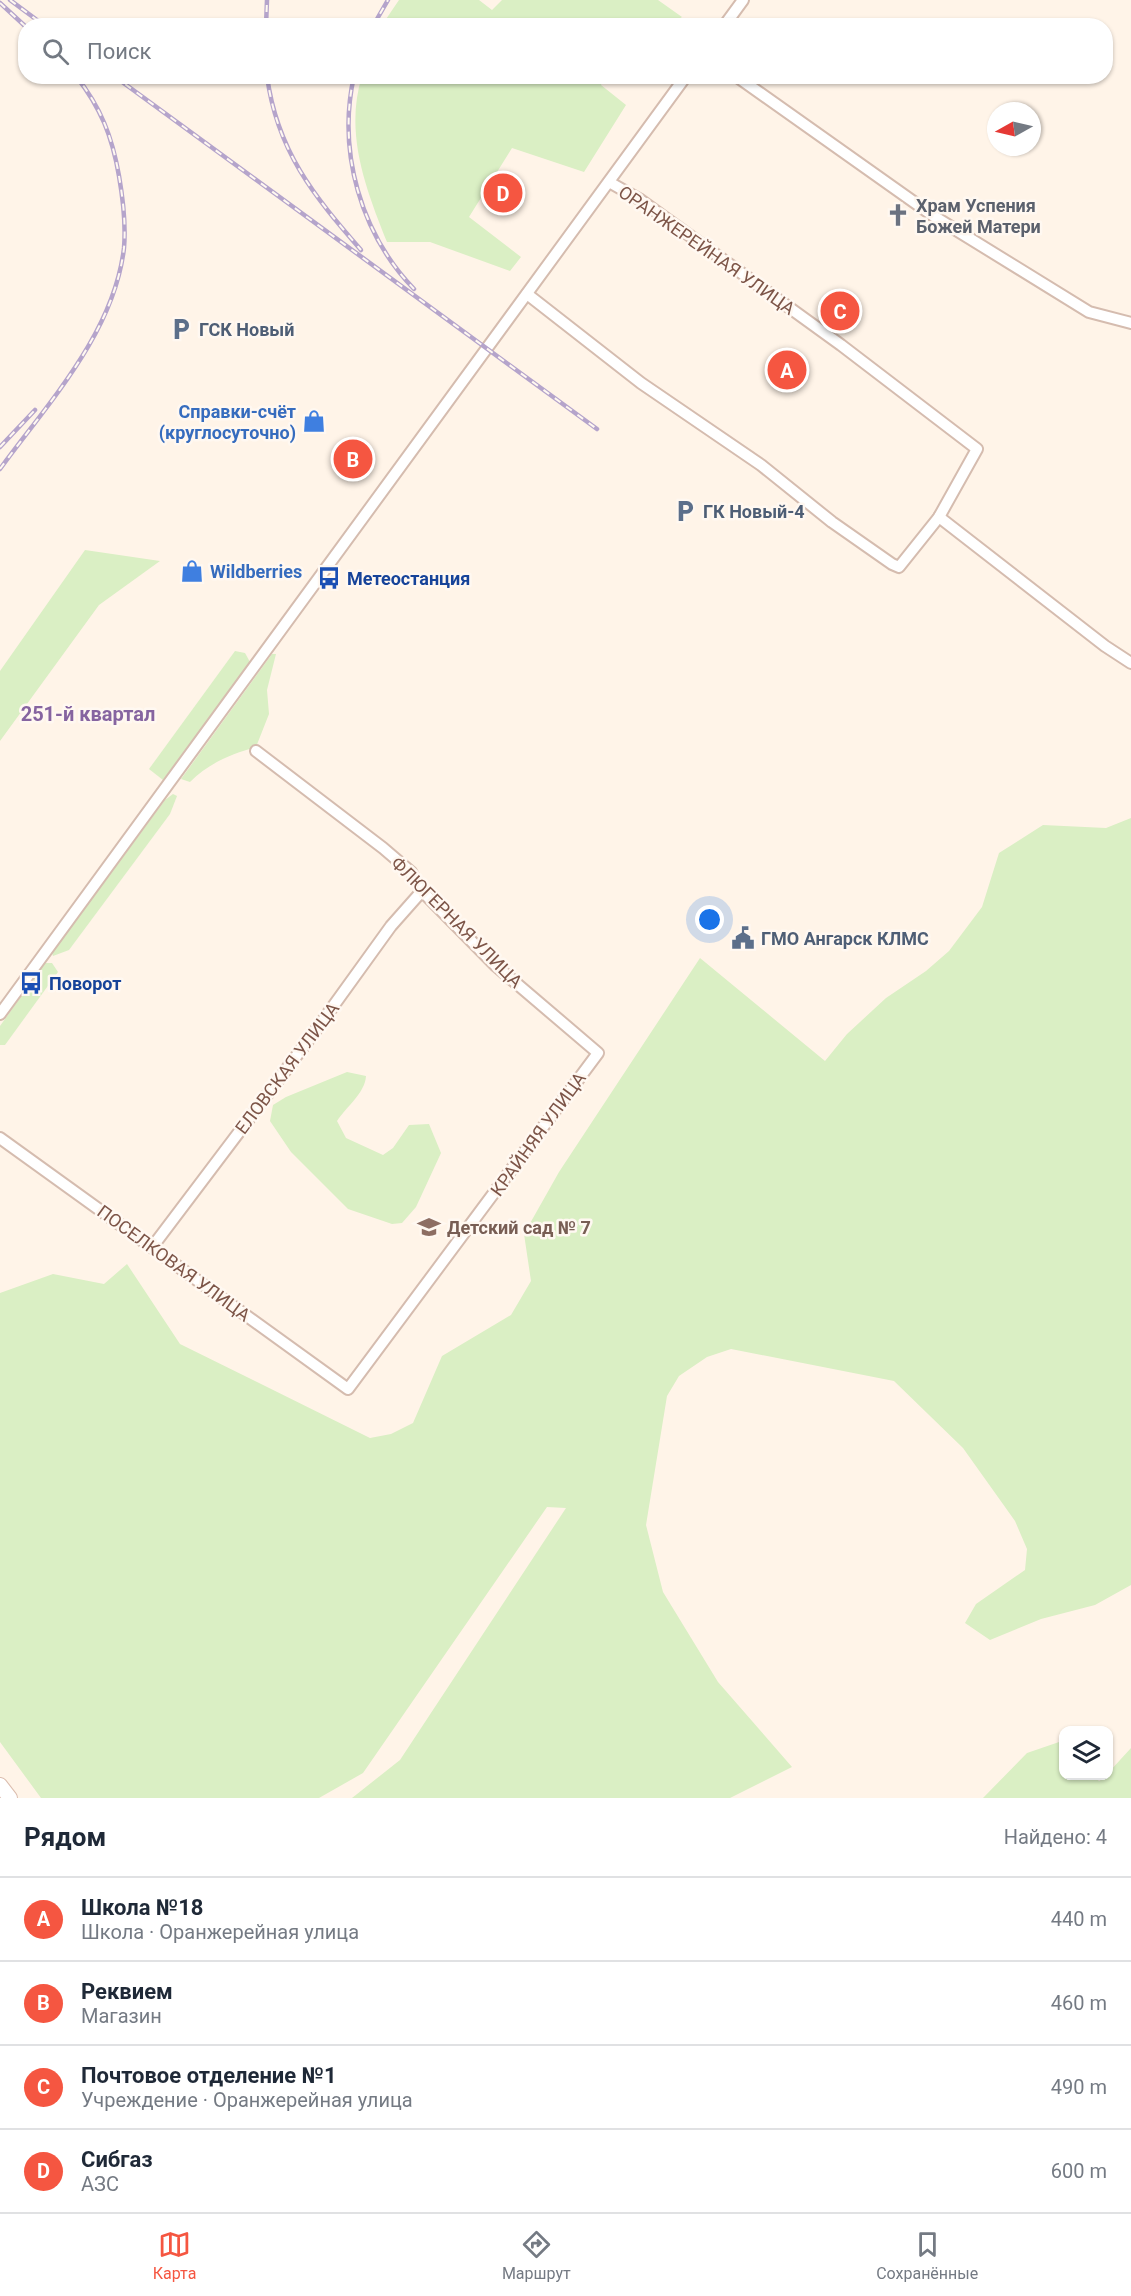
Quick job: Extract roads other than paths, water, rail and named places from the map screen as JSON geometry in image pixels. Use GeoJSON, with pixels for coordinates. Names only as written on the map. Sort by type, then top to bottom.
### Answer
{"type":"FeatureCollection","features":[{"type":"Feature","properties":{"kind":"main road"},"geometry":{"type":"LineString","coordinates":[[0,1785],[10,1798]]}},
{"type":"Feature","properties":{"kind":"street"},"geometry":{"type":"LineString","coordinates":[[730,18],[743,0]]}},
{"type":"Feature","properties":{"kind":"street"},"geometry":{"type":"LineString","coordinates":[[0,1014],[680,84]]}},
{"type":"Feature","properties":{"kind":"street"},"geometry":{"type":"LineString","coordinates":[[747,84],[935,218],[1089,312],[1131,323]]}},
{"type":"Feature","properties":{"kind":"street","name":"ОРАНЖЕРЕЙНАЯ УЛИЦА"},"geometry":{"type":"LineString","coordinates":[[609,182],[639,199],[831,338],[977,449],[939,518]]}},
{"type":"Feature","properties":{"kind":"street"},"geometry":{"type":"LineString","coordinates":[[527,294],[641,383],[761,465],[832,522],[899,567],[939,518],[1105,646],[1131,663]]}},
{"type":"Feature","properties":{"kind":"street","name":"ФЛЮГЕРНАЯ УЛИЦА"},"geometry":{"type":"LineString","coordinates":[[256,751],[411,872],[422,891],[496,966],[598,1053]]}},
{"type":"Feature","properties":{"kind":"street","name":"ЕЛОВСКАЯ УЛИЦА"},"geometry":{"type":"LineString","coordinates":[[153,1246],[316,1030],[391,926],[422,891]]}},
{"type":"Feature","properties":{"kind":"street","name":"КРАЙНЯЯ УЛИЦА"},"geometry":{"type":"LineString","coordinates":[[348,1389],[598,1053]]}},
{"type":"Feature","properties":{"kind":"street","name":"ПОСЕЛКОВАЯ УЛИЦА"},"geometry":{"type":"LineString","coordinates":[[0,1138],[153,1246],[348,1389]]}},
{"type":"Feature","properties":{"kind":"railway"},"geometry":{"type":"LineString","coordinates":[[10,0],[34,18]]}},
{"type":"Feature","properties":{"kind":"railway"},"geometry":{"type":"LineString","coordinates":[[266,18],[267,0]]}},
{"type":"Feature","properties":{"kind":"railway"},"geometry":{"type":"LineString","coordinates":[[378,18],[388,0]]}},
{"type":"Feature","properties":{"kind":"railway"},"geometry":{"type":"LineString","coordinates":[[0,3],[18,20]]}},
{"type":"Feature","properties":{"kind":"railway"},"geometry":{"type":"LineString","coordinates":[[0,469],[76,366],[93,338],[118,279],[125,230],[119,176],[113,148],[104,123],[81,84]]}},
{"type":"Feature","properties":{"kind":"railway"},"geometry":{"type":"LineString","coordinates":[[125,84],[597,429]]}},
{"type":"Feature","properties":{"kind":"railway"},"geometry":{"type":"LineString","coordinates":[[268,84],[279,127],[300,171],[328,211],[361,250]]}},
{"type":"Feature","properties":{"kind":"railway"},"geometry":{"type":"LineString","coordinates":[[353,84],[349,134],[358,190],[367,217],[380,243],[414,289]]}},
{"type":"Feature","properties":{"kind":"railway"},"geometry":{"type":"LineString","coordinates":[[0,447],[35,410]]}},
{"type":"Feature","properties":{"kind":"place","name":"Сибгаз"},"geometry":{"type":"Point","coordinates":[503,193]}},
{"type":"Feature","properties":{"kind":"place","name":"Храм Успения Божей Матери"},"geometry":{"type":"Point","coordinates":[898,215]}},
{"type":"Feature","properties":{"kind":"place","name":"Почтовое отделение №1"},"geometry":{"type":"Point","coordinates":[840,311]}},
{"type":"Feature","properties":{"kind":"place","name":"ГСК Новый"},"geometry":{"type":"Point","coordinates":[181,329]}},
{"type":"Feature","properties":{"kind":"place","name":"Школа №18"},"geometry":{"type":"Point","coordinates":[787,370]}},
{"type":"Feature","properties":{"kind":"place","name":"Справки-счёт (круглосуточно)"},"geometry":{"type":"Point","coordinates":[314,421]}},
{"type":"Feature","properties":{"kind":"place","name":"Реквием"},"geometry":{"type":"Point","coordinates":[353,459]}},
{"type":"Feature","properties":{"kind":"place","name":"ГК Новый-4"},"geometry":{"type":"Point","coordinates":[685,511]}},
{"type":"Feature","properties":{"kind":"place","name":"Wildberries"},"geometry":{"type":"Point","coordinates":[192,571]}},
{"type":"Feature","properties":{"kind":"place","name":"Метеостанция"},"geometry":{"type":"Point","coordinates":[329,578]}},
{"type":"Feature","properties":{"kind":"place","name":"ГМО Ангарск КЛМС"},"geometry":{"type":"Point","coordinates":[743,938]}},
{"type":"Feature","properties":{"kind":"place","name":"Поворот"},"geometry":{"type":"Point","coordinates":[31,983]}},
{"type":"Feature","properties":{"kind":"place","name":"Детский сад № 7"},"geometry":{"type":"Point","coordinates":[429,1227]}},
{"type":"Feature","properties":{"kind":"district","name":"251-й квартал"},"geometry":{"type":"Point","coordinates":[88,714]}}]}
